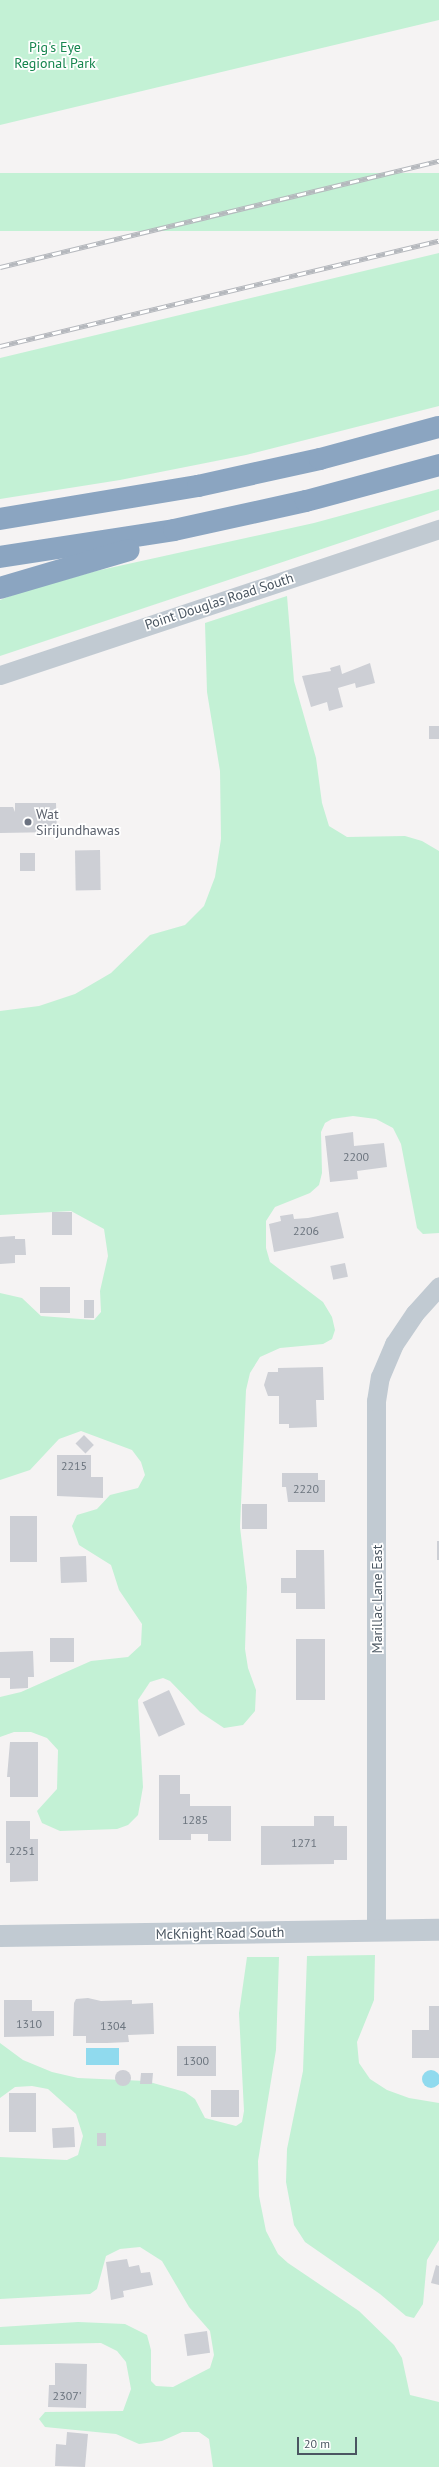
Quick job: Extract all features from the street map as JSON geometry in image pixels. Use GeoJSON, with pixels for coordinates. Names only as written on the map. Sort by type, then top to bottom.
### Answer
{"type":"FeatureCollection","features":[{"type":"Feature","properties":{"kind":"highway"},"geometry":{"type":"LineString","coordinates":[[0,519],[198,486],[313,460],[439,426]]}},
{"type":"Feature","properties":{"kind":"highway"},"geometry":{"type":"LineString","coordinates":[[0,588],[277,508],[439,466]]}},
{"type":"Feature","properties":{"kind":"highway"},"geometry":{"type":"LineString","coordinates":[[0,557],[132,537],[277,508]]}},
{"type":"Feature","properties":{"kind":"street","name":"Point Douglas Road South"},"geometry":{"type":"LineString","coordinates":[[0,675],[439,529]]}},
{"type":"Feature","properties":{"kind":"street","name":"Marillac Lane East"},"geometry":{"type":"LineString","coordinates":[[376,1931],[376,1401],[380,1377],[394,1344],[415,1313],[439,1286]]}},
{"type":"Feature","properties":{"kind":"street","name":"McKnight Road South"},"geometry":{"type":"LineString","coordinates":[[0,1936],[439,1930]]}},
{"type":"Feature","properties":{"kind":"green space","name":"Pig's Eye Regional Park"},"geometry":{"type":"Polygon","coordinates":[[[0,0],[439,0],[439,20],[0,125],[0,0]]]}},
{"type":"Feature","properties":{"kind":"green space"},"geometry":{"type":"Polygon","coordinates":[[[0,173],[439,173],[439,231],[0,231],[0,173]]]}},
{"type":"Feature","properties":{"kind":"green space"},"geometry":{"type":"Polygon","coordinates":[[[439,253],[439,406],[246,455],[120,480],[0,499],[0,358],[439,253]]]}},
{"type":"Feature","properties":{"kind":"green space"},"geometry":{"type":"Polygon","coordinates":[[[439,489],[439,510],[0,656],[0,600],[21,592],[96,571],[314,523],[439,489]]]}},
{"type":"Feature","properties":{"kind":"green space"},"geometry":{"type":"Polygon","coordinates":[[[287,596],[294,681],[316,758],[322,803],[329,826],[347,837],[405,836],[422,841],[439,851],[439,1233],[423,1234],[417,1228],[401,1144],[393,1128],[376,1119],[353,1116],[332,1119],[325,1123],[321,1132],[322,1173],[319,1185],[310,1193],[275,1207],[266,1221],[266,1248],[270,1262],[323,1302],[332,1317],[335,1330],[332,1339],[323,1344],[280,1348],[260,1357],[250,1373],[246,1390],[240,1527],[247,1587],[245,1649],[248,1668],[256,1690],[255,1711],[243,1725],[224,1728],[200,1712],[170,1681],[163,1678],[150,1682],[138,1700],[143,1787],[138,1815],[128,1825],[117,1829],[60,1831],[42,1823],[37,1811],[57,1789],[58,1750],[47,1738],[31,1732],[14,1732],[0,1737],[0,1697],[21,1692],[91,1661],[128,1657],[141,1645],[142,1624],[119,1590],[111,1565],[79,1545],[72,1526],[77,1515],[97,1509],[110,1495],[138,1488],[145,1475],[141,1462],[132,1450],[81,1431],[59,1439],[30,1470],[0,1480],[0,1293],[22,1298],[41,1316],[94,1320],[101,1312],[100,1291],[108,1256],[104,1229],[71,1211],[0,1215],[0,1011],[39,1006],[75,994],[111,973],[150,935],[185,925],[204,906],[215,877],[221,839],[220,771],[207,692],[205,623],[287,596]]]}},
{"type":"Feature","properties":{"kind":"green space"},"geometry":{"type":"Polygon","coordinates":[[[375,1955],[374,2000],[357,2042],[359,2063],[370,2079],[387,2090],[409,2098],[439,2103],[439,2240],[427,2260],[423,2304],[414,2318],[406,2316],[380,2294],[305,2242],[294,2225],[286,2182],[287,2149],[303,2071],[307,1956],[375,1955]]]}},
{"type":"Feature","properties":{"kind":"green space"},"geometry":{"type":"Polygon","coordinates":[[[247,1957],[279,1957],[276,2050],[258,2161],[259,2196],[266,2231],[278,2254],[288,2263],[359,2311],[394,2345],[402,2358],[410,2395],[439,2402],[439,2467],[213,2467],[209,2439],[199,2432],[182,2432],[162,2441],[139,2444],[116,2434],[45,2427],[39,2419],[45,2412],[123,2411],[131,2389],[126,2362],[117,2351],[101,2343],[0,2345],[0,2327],[78,2322],[125,2324],[147,2335],[151,2350],[151,2381],[156,2386],[173,2387],[210,2368],[214,2355],[210,2331],[189,2307],[162,2261],[140,2247],[120,2249],[106,2256],[97,2289],[90,2294],[0,2299],[0,2157],[67,2160],[78,2155],[83,2136],[76,2114],[48,2089],[32,2086],[15,2087],[0,2098],[0,2043],[23,2060],[52,2072],[78,2078],[146,2081],[185,2092],[195,2099],[205,2118],[236,2126],[242,2122],[244,2111],[239,2013],[247,1957]]]}},
{"type":"Feature","properties":{"kind":"water"},"geometry":{"type":"Polygon","coordinates":[[[86,2048],[119,2048],[119,2065],[86,2065],[86,2048]]]}},
{"type":"Feature","properties":{"kind":"water"},"geometry":{"type":"Polygon","coordinates":[[[427,2070],[435,2070],[440,2075],[438,2086],[435,2088],[427,2088],[422,2083],[422,2075],[427,2070]]]}},
{"type":"Feature","properties":{"kind":"building"},"geometry":{"type":"Polygon","coordinates":[[[370,663],[375,683],[356,688],[355,683],[338,688],[343,707],[329,711],[327,702],[311,707],[302,676],[331,671],[330,668],[340,665],[342,674],[370,663]]]}},
{"type":"Feature","properties":{"kind":"building"},"geometry":{"type":"Polygon","coordinates":[[[429,726],[439,726],[439,739],[429,739],[429,726]]]}},
{"type":"Feature","properties":{"kind":"building","name":"Wat Sirijundhawas"},"geometry":{"type":"Polygon","coordinates":[[[15,803],[56,803],[57,832],[0,833],[0,807],[13,807],[15,812],[15,803]]]}},
{"type":"Feature","properties":{"kind":"building"},"geometry":{"type":"Polygon","coordinates":[[[75,850],[100,850],[101,890],[76,890],[75,850]]]}},
{"type":"Feature","properties":{"kind":"building"},"geometry":{"type":"Polygon","coordinates":[[[20,853],[35,853],[35,871],[20,871],[20,853]]]}},
{"type":"Feature","properties":{"kind":"building"},"geometry":{"type":"Polygon","coordinates":[[[353,1132],[354,1146],[384,1143],[387,1167],[357,1171],[358,1179],[330,1182],[325,1136],[353,1132]]]}},
{"type":"Feature","properties":{"kind":"building"},"geometry":{"type":"Polygon","coordinates":[[[52,1212],[72,1212],[72,1235],[52,1235],[52,1212]]]}},
{"type":"Feature","properties":{"kind":"building"},"geometry":{"type":"Polygon","coordinates":[[[338,1212],[344,1238],[274,1252],[269,1224],[281,1221],[280,1216],[293,1214],[294,1219],[308,1218],[338,1212]]]}},
{"type":"Feature","properties":{"kind":"building"},"geometry":{"type":"Polygon","coordinates":[[[15,1236],[15,1239],[25,1239],[26,1255],[15,1255],[15,1263],[0,1264],[0,1237],[15,1236]]]}},
{"type":"Feature","properties":{"kind":"building"},"geometry":{"type":"Polygon","coordinates":[[[345,1263],[348,1277],[333,1280],[330,1266],[345,1263]]]}},
{"type":"Feature","properties":{"kind":"building"},"geometry":{"type":"Polygon","coordinates":[[[40,1287],[70,1287],[70,1313],[40,1313],[40,1287]]]}},
{"type":"Feature","properties":{"kind":"building"},"geometry":{"type":"Polygon","coordinates":[[[84,1300],[94,1300],[94,1318],[84,1318],[84,1300]]]}},
{"type":"Feature","properties":{"kind":"building"},"geometry":{"type":"Polygon","coordinates":[[[323,1367],[324,1400],[316,1400],[317,1427],[289,1428],[289,1424],[279,1424],[279,1396],[268,1396],[264,1385],[268,1372],[278,1372],[278,1368],[323,1367]]]}},
{"type":"Feature","properties":{"kind":"building"},"geometry":{"type":"Polygon","coordinates":[[[84,1435],[94,1445],[85,1453],[76,1443],[84,1435]]]}},
{"type":"Feature","properties":{"kind":"building"},"geometry":{"type":"Polygon","coordinates":[[[57,1455],[91,1455],[91,1477],[103,1477],[103,1498],[57,1496],[57,1455]]]}},
{"type":"Feature","properties":{"kind":"building"},"geometry":{"type":"Polygon","coordinates":[[[282,1473],[318,1473],[318,1480],[325,1480],[325,1502],[288,1502],[286,1487],[282,1487],[282,1473]]]}},
{"type":"Feature","properties":{"kind":"building"},"geometry":{"type":"Polygon","coordinates":[[[242,1504],[267,1504],[267,1529],[242,1529],[242,1504]]]}},
{"type":"Feature","properties":{"kind":"building"},"geometry":{"type":"Polygon","coordinates":[[[10,1516],[37,1516],[37,1562],[10,1562],[10,1516]]]}},
{"type":"Feature","properties":{"kind":"building"},"geometry":{"type":"Polygon","coordinates":[[[437,1541],[439,1541],[439,1560],[437,1560],[437,1541]]]}},
{"type":"Feature","properties":{"kind":"building"},"geometry":{"type":"Polygon","coordinates":[[[296,1550],[324,1550],[325,1609],[296,1609],[296,1593],[281,1593],[281,1578],[296,1578],[296,1550]]]}},
{"type":"Feature","properties":{"kind":"building"},"geometry":{"type":"Polygon","coordinates":[[[86,1556],[87,1582],[61,1583],[60,1557],[86,1556]]]}},
{"type":"Feature","properties":{"kind":"building"},"geometry":{"type":"Polygon","coordinates":[[[50,1638],[74,1638],[74,1662],[50,1662],[50,1638]]]}},
{"type":"Feature","properties":{"kind":"building"},"geometry":{"type":"Polygon","coordinates":[[[296,1639],[325,1639],[325,1700],[296,1700],[296,1639]]]}},
{"type":"Feature","properties":{"kind":"building"},"geometry":{"type":"Polygon","coordinates":[[[33,1651],[34,1677],[28,1677],[28,1688],[10,1689],[10,1678],[0,1678],[0,1652],[33,1651]]]}},
{"type":"Feature","properties":{"kind":"building"},"geometry":{"type":"Polygon","coordinates":[[[169,1690],[185,1724],[159,1737],[143,1702],[169,1690]]]}},
{"type":"Feature","properties":{"kind":"building"},"geometry":{"type":"Polygon","coordinates":[[[10,1742],[38,1742],[38,1797],[10,1797],[10,1777],[7,1777],[10,1742]]]}},
{"type":"Feature","properties":{"kind":"building"},"geometry":{"type":"Polygon","coordinates":[[[159,1775],[180,1775],[180,1794],[190,1794],[190,1806],[231,1806],[231,1841],[208,1841],[208,1834],[191,1834],[191,1840],[159,1840],[159,1775]]]}},
{"type":"Feature","properties":{"kind":"building"},"geometry":{"type":"Polygon","coordinates":[[[314,1816],[334,1816],[334,1826],[347,1826],[347,1860],[334,1860],[334,1864],[261,1865],[261,1826],[314,1826],[314,1816]]]}},
{"type":"Feature","properties":{"kind":"building"},"geometry":{"type":"Polygon","coordinates":[[[6,1821],[30,1821],[30,1839],[38,1839],[38,1881],[10,1882],[10,1863],[6,1863],[6,1821]]]}},
{"type":"Feature","properties":{"kind":"building"},"geometry":{"type":"Polygon","coordinates":[[[88,1998],[101,2001],[132,2000],[132,2004],[153,2003],[154,2034],[128,2035],[129,2042],[107,2043],[86,2043],[86,2036],[73,2036],[74,2003],[76,1999],[88,1998]]]}},
{"type":"Feature","properties":{"kind":"building"},"geometry":{"type":"Polygon","coordinates":[[[4,2000],[32,2000],[32,2011],[54,2011],[54,2036],[4,2037],[4,2000]]]}},
{"type":"Feature","properties":{"kind":"building"},"geometry":{"type":"Polygon","coordinates":[[[429,2006],[439,2006],[439,2058],[412,2058],[412,2030],[429,2030],[429,2006]]]}},
{"type":"Feature","properties":{"kind":"building"},"geometry":{"type":"Polygon","coordinates":[[[177,2046],[216,2046],[216,2076],[177,2076],[177,2046]]]}},
{"type":"Feature","properties":{"kind":"building"},"geometry":{"type":"Polygon","coordinates":[[[123,2070],[130,2075],[131,2078],[126,2085],[123,2086],[116,2081],[115,2078],[120,2071],[123,2070]]]}},
{"type":"Feature","properties":{"kind":"building"},"geometry":{"type":"Polygon","coordinates":[[[141,2073],[153,2073],[152,2084],[140,2084],[141,2073]]]}},
{"type":"Feature","properties":{"kind":"building"},"geometry":{"type":"Polygon","coordinates":[[[211,2090],[239,2090],[239,2117],[211,2117],[211,2090]]]}},
{"type":"Feature","properties":{"kind":"building"},"geometry":{"type":"Polygon","coordinates":[[[9,2093],[36,2093],[36,2132],[9,2132],[9,2093]]]}},
{"type":"Feature","properties":{"kind":"building"},"geometry":{"type":"Polygon","coordinates":[[[74,2127],[75,2147],[53,2148],[52,2128],[74,2127]]]}},
{"type":"Feature","properties":{"kind":"building"},"geometry":{"type":"Polygon","coordinates":[[[97,2133],[106,2133],[106,2146],[97,2146],[97,2133]]]}},
{"type":"Feature","properties":{"kind":"building"},"geometry":{"type":"Polygon","coordinates":[[[127,2259],[129,2267],[139,2265],[141,2273],[150,2272],[153,2285],[123,2291],[124,2297],[111,2300],[106,2262],[127,2259]]]}},
{"type":"Feature","properties":{"kind":"building"},"geometry":{"type":"Polygon","coordinates":[[[436,2265],[439,2266],[439,2285],[431,2283],[436,2265]]]}},
{"type":"Feature","properties":{"kind":"building"},"geometry":{"type":"Polygon","coordinates":[[[207,2331],[210,2353],[187,2356],[184,2334],[207,2331]]]}},
{"type":"Feature","properties":{"kind":"building"},"geometry":{"type":"Polygon","coordinates":[[[55,2363],[87,2364],[86,2408],[48,2407],[49,2385],[55,2385],[55,2363]]]}},
{"type":"Feature","properties":{"kind":"building"},"geometry":{"type":"Polygon","coordinates":[[[67,2432],[88,2434],[85,2467],[55,2466],[56,2444],[66,2445],[67,2432]]]}},
{"type":"Feature","properties":{"kind":"railway"},"geometry":{"type":"LineString","coordinates":[[0,267],[439,161]]}},
{"type":"Feature","properties":{"kind":"railway"},"geometry":{"type":"LineString","coordinates":[[0,346],[439,241]]}},
{"type":"Feature","properties":{"kind":"place","name":"Wat Sirijundhawas"},"geometry":{"type":"Point","coordinates":[28,822]}}]}
